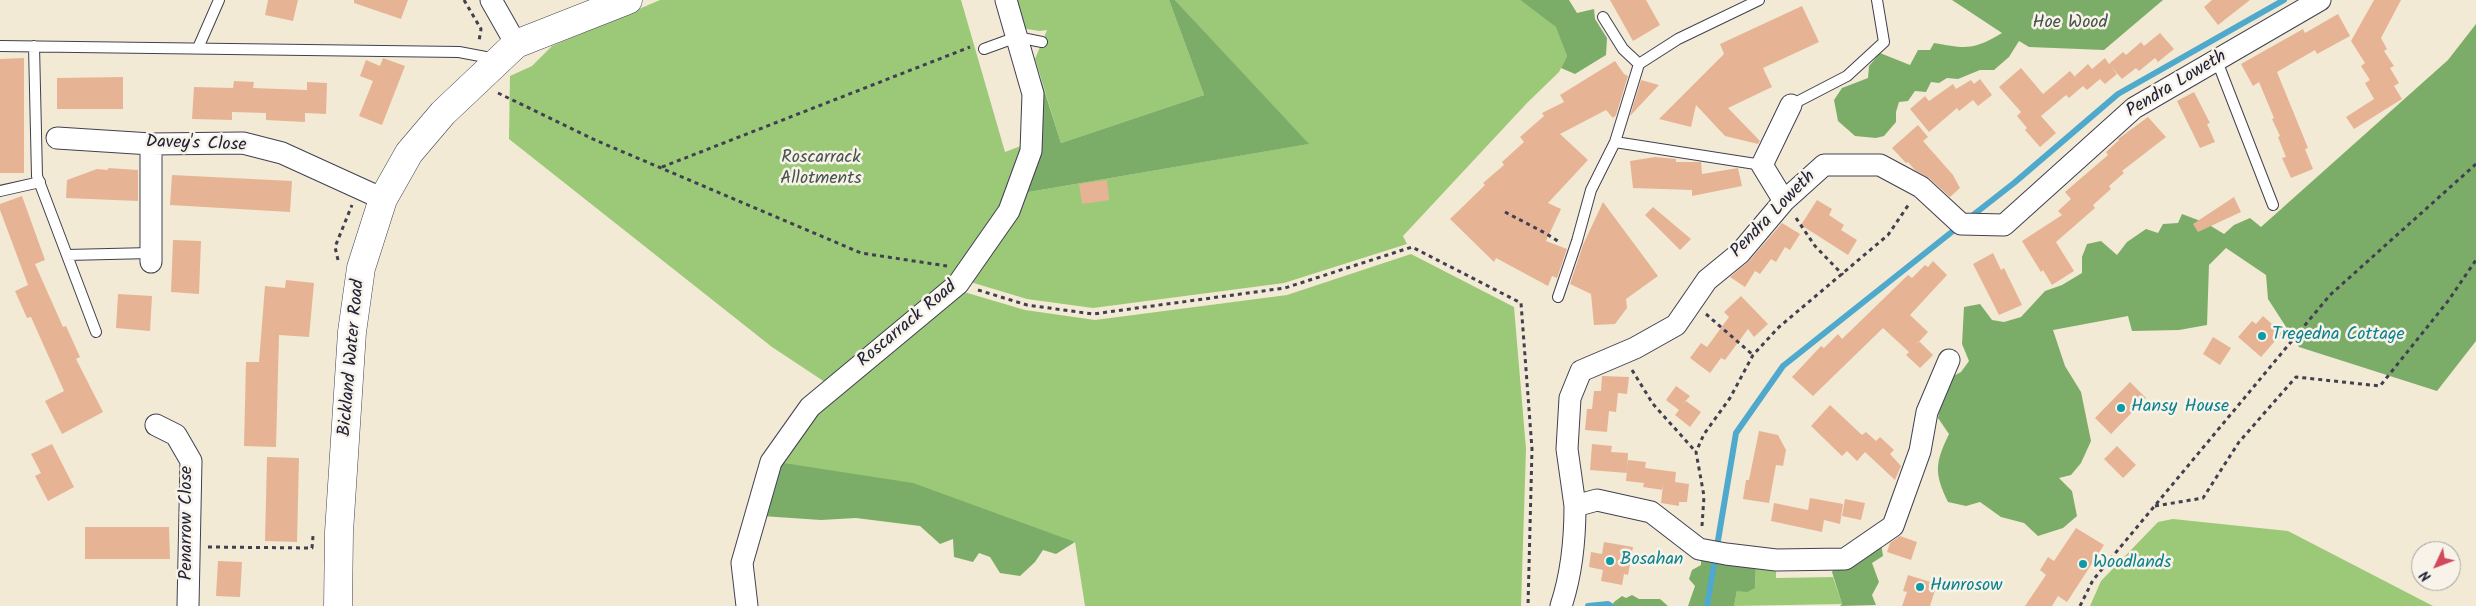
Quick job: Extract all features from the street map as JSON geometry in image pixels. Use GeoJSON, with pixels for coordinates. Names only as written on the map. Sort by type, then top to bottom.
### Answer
{"type":"FeatureCollection","features":[{"type":"Feature","properties":{"kind":"street"},"geometry":{"type":"LineString","coordinates":[[492,0],[508,52]]}},
{"type":"Feature","properties":{"kind":"street","name":"Bickland Water Road"},"geometry":{"type":"LineString","coordinates":[[338,606],[339,532],[352,332],[361,268],[384,200],[410,153],[443,113],[508,52],[628,0]]}},
{"type":"Feature","properties":{"kind":"street","name":"Roscarrack Road"},"geometry":{"type":"LineString","coordinates":[[747,606],[742,563],[771,462],[810,407],[964,276],[1009,211],[1031,151],[1033,94],[1006,0]]}},
{"type":"Feature","properties":{"kind":"street","name":"Pendra Loweth"},"geometry":{"type":"LineString","coordinates":[[1561,606],[1570,580],[1575,529],[1575,506],[1567,449],[1570,398],[1581,371],[1617,356],[1676,325],[1708,280],[1740,253],[1784,201],[1824,165],[1880,165],[1921,187],[1961,224],[2004,225],[2134,108],[2320,0]]}},
{"type":"Feature","properties":{"kind":"street"},"geometry":{"type":"LineString","coordinates":[[1784,201],[1762,165],[1791,105]]}},
{"type":"Feature","properties":{"kind":"street","name":"Davey's Close"},"geometry":{"type":"LineString","coordinates":[[57,138],[151,144],[243,143],[282,153],[384,200]]}},
{"type":"Feature","properties":{"kind":"street"},"geometry":{"type":"LineString","coordinates":[[151,144],[151,258]]}},
{"type":"Feature","properties":{"kind":"street"},"geometry":{"type":"LineString","coordinates":[[1575,506],[1597,500],[1651,512],[1710,551],[1776,560],[1845,559],[1893,526],[1920,451],[1927,412],[1949,360]]}},
{"type":"Feature","properties":{"kind":"street","name":"Penarrow Close"},"geometry":{"type":"LineString","coordinates":[[156,425],[176,435],[191,461],[188,606]]}},
{"type":"Feature","properties":{"kind":"lane"},"geometry":{"type":"LineString","coordinates":[[198,48],[219,0]]}},
{"type":"Feature","properties":{"kind":"lane"},"geometry":{"type":"LineString","coordinates":[[1558,297],[1574,252],[1591,190],[1615,142],[1639,64],[1678,39],[1758,0]]}},
{"type":"Feature","properties":{"kind":"lane"},"geometry":{"type":"LineString","coordinates":[[1791,105],[1847,76],[1884,42],[1877,0]]}},
{"type":"Feature","properties":{"kind":"lane"},"geometry":{"type":"LineString","coordinates":[[1603,17],[1623,49],[1639,64]]}},
{"type":"Feature","properties":{"kind":"lane"},"geometry":{"type":"LineString","coordinates":[[984,49],[1017,37],[1042,42]]}},
{"type":"Feature","properties":{"kind":"lane"},"geometry":{"type":"LineString","coordinates":[[0,46],[508,52]]}},
{"type":"Feature","properties":{"kind":"lane"},"geometry":{"type":"LineString","coordinates":[[34,46],[37,176],[96,332]]}},
{"type":"Feature","properties":{"kind":"lane"},"geometry":{"type":"LineString","coordinates":[[2217,61],[2273,205]]}},
{"type":"Feature","properties":{"kind":"lane"},"geometry":{"type":"LineString","coordinates":[[1615,142],[1762,165]]}},
{"type":"Feature","properties":{"kind":"lane"},"geometry":{"type":"LineString","coordinates":[[0,191],[40,182]]}},
{"type":"Feature","properties":{"kind":"lane"},"geometry":{"type":"LineString","coordinates":[[67,255],[151,258]]}},
{"type":"Feature","properties":{"kind":"path"},"geometry":{"type":"LineString","coordinates":[[464,0],[481,29]]}},
{"type":"Feature","properties":{"kind":"path"},"geometry":{"type":"LineString","coordinates":[[661,167],[973,46]]}},
{"type":"Feature","properties":{"kind":"path"},"geometry":{"type":"LineString","coordinates":[[478,82],[595,140],[861,253],[964,276],[1027,305],[1093,314],[1286,288],[1412,247],[1521,303],[1532,449],[1528,606]]}},
{"type":"Feature","properties":{"kind":"path"},"geometry":{"type":"LineString","coordinates":[[2080,606],[2092,580],[2330,295],[2476,164]]}},
{"type":"Feature","properties":{"kind":"path"},"geometry":{"type":"LineString","coordinates":[[1696,452],[1704,434],[1730,398],[1753,355],[1779,327],[1843,275],[1888,235],[1921,187]]}},
{"type":"Feature","properties":{"kind":"path"},"geometry":{"type":"LineString","coordinates":[[1784,201],[1815,246],[1843,275]]}},
{"type":"Feature","properties":{"kind":"path"},"geometry":{"type":"LineString","coordinates":[[1505,212],[1545,232],[1574,252]]}},
{"type":"Feature","properties":{"kind":"path"},"geometry":{"type":"LineString","coordinates":[[2154,507],[2203,498],[2239,442],[2296,377],[2380,386],[2448,301],[2476,260]]}},
{"type":"Feature","properties":{"kind":"path"},"geometry":{"type":"LineString","coordinates":[[1692,302],[1753,355]]}},
{"type":"Feature","properties":{"kind":"path"},"geometry":{"type":"LineString","coordinates":[[1617,356],[1635,374],[1653,404],[1696,452],[1704,496],[1710,551]]}},
{"type":"Feature","properties":{"kind":"path"},"geometry":{"type":"LineString","coordinates":[[190,547],[312,548],[314,532]]}},
{"type":"Feature","properties":{"kind":"green space","name":"Roscarrack Allotments"},"geometry":{"type":"Polygon","coordinates":[[[660,0],[961,0],[1005,152],[1026,144],[1003,205],[952,280],[828,384],[772,347],[509,139],[510,76],[532,66],[552,46],[660,0]]]}},
{"type":"Feature","properties":{"kind":"green space"},"geometry":{"type":"Polygon","coordinates":[[[1012,0],[1169,0],[1204,95],[1061,143],[1035,59],[1047,30],[1040,31],[1020,28],[1012,0]]]}},
{"type":"Feature","properties":{"kind":"green space"},"geometry":{"type":"Polygon","coordinates":[[[1169,0],[1175,0],[1309,144],[1023,193],[1037,152],[1041,80],[1061,143],[1204,95],[1169,0]]]}},
{"type":"Feature","properties":{"kind":"green space"},"geometry":{"type":"Polygon","coordinates":[[[1175,0],[1520,0],[1557,27],[1567,56],[1559,72],[1527,103],[1403,236],[1407,244],[1284,283],[1093,308],[1027,299],[967,281],[1023,193],[1308,144],[1175,0]]]}},
{"type":"Feature","properties":{"kind":"green space"},"geometry":{"type":"Polygon","coordinates":[[[1520,0],[1569,0],[1577,13],[1594,9],[1595,19],[1607,38],[1606,55],[1575,74],[1561,68],[1567,56],[1556,27],[1520,0]]]}},
{"type":"Feature","properties":{"kind":"green space","name":"Hoe Wood"},"geometry":{"type":"Polygon","coordinates":[[[1952,0],[2163,0],[2104,50],[2029,47],[2019,41],[2009,57],[1994,70],[1980,70],[1958,79],[1947,78],[1939,83],[1931,82],[1926,92],[1915,91],[1908,101],[1899,102],[1896,122],[1884,136],[1876,138],[1855,136],[1838,121],[1834,100],[1842,88],[1868,78],[1869,66],[1880,53],[1910,65],[1918,50],[1930,50],[1934,43],[1970,47],[1984,43],[2002,33],[1952,0]]]}},
{"type":"Feature","properties":{"kind":"green space"},"geometry":{"type":"Polygon","coordinates":[[[2476,24],[2476,341],[2437,391],[2299,347],[2268,299],[2266,275],[2226,248],[2209,265],[2207,325],[2179,330],[2132,331],[2128,316],[2053,330],[2065,366],[2081,392],[2091,441],[2081,463],[2071,475],[2059,478],[2072,491],[2077,516],[2063,528],[2038,536],[2024,523],[2001,517],[1980,502],[1966,506],[1948,502],[1940,483],[1938,468],[1941,453],[1949,434],[1938,418],[1946,380],[1961,372],[1969,361],[1962,344],[1964,307],[1980,304],[1992,320],[2004,322],[2021,317],[2045,291],[2062,285],[2082,273],[2082,257],[2087,244],[2101,241],[2117,255],[2127,242],[2146,229],[2158,233],[2163,224],[2178,223],[2182,214],[2206,223],[2224,234],[2234,225],[2250,218],[2261,227],[2448,60],[2476,24]]]}},
{"type":"Feature","properties":{"kind":"green space"},"geometry":{"type":"Polygon","coordinates":[[[1411,254],[1514,307],[1526,449],[1521,606],[1085,606],[1075,542],[811,469],[781,463],[817,413],[964,292],[1025,310],[1095,320],[1287,295],[1411,254]]]}},
{"type":"Feature","properties":{"kind":"green space"},"geometry":{"type":"Polygon","coordinates":[[[777,462],[913,483],[1075,542],[1056,554],[1043,550],[1035,562],[1020,576],[1000,573],[990,557],[979,553],[973,562],[954,557],[953,539],[940,544],[920,526],[856,518],[821,520],[762,516],[777,462]]]}},
{"type":"Feature","properties":{"kind":"green space"},"geometry":{"type":"Polygon","coordinates":[[[2173,519],[2288,531],[2433,606],[2090,606],[2101,581],[2158,522],[2173,519]]]}},
{"type":"Feature","properties":{"kind":"green space"},"geometry":{"type":"Polygon","coordinates":[[[1881,543],[1883,556],[1872,563],[1879,582],[1872,595],[1876,605],[1840,606],[1842,604],[1832,572],[1838,562],[1881,543]]]}},
{"type":"Feature","properties":{"kind":"green space"},"geometry":{"type":"Polygon","coordinates":[[[1701,558],[1756,564],[1755,588],[1747,592],[1737,591],[1734,606],[1688,606],[1695,586],[1689,579],[1692,570],[1701,565],[1701,558]]]}},
{"type":"Feature","properties":{"kind":"green space"},"geometry":{"type":"Polygon","coordinates":[[[1776,562],[1776,578],[1833,577],[1842,604],[1734,606],[1737,591],[1755,588],[1756,565],[1776,562]]]}},
{"type":"Feature","properties":{"kind":"green space"},"geometry":{"type":"Polygon","coordinates":[[[1632,595],[1639,599],[1660,599],[1668,606],[1612,606],[1622,596],[1626,598],[1632,595]]]}},
{"type":"Feature","properties":{"kind":"building"},"geometry":{"type":"Polygon","coordinates":[[[268,0],[298,0],[293,21],[265,15],[268,0]]]}},
{"type":"Feature","properties":{"kind":"building"},"geometry":{"type":"Polygon","coordinates":[[[354,0],[408,0],[401,19],[354,3],[354,0]]]}},
{"type":"Feature","properties":{"kind":"building"},"geometry":{"type":"Polygon","coordinates":[[[1610,0],[1646,0],[1660,25],[1633,41],[1610,0]]]}},
{"type":"Feature","properties":{"kind":"building"},"geometry":{"type":"Polygon","coordinates":[[[2212,0],[2250,0],[2218,25],[2204,7],[2212,0]]]}},
{"type":"Feature","properties":{"kind":"building"},"geometry":{"type":"Polygon","coordinates":[[[2374,0],[2401,0],[2381,38],[2387,49],[2384,51],[2394,66],[2390,68],[2399,83],[2394,86],[2402,99],[2354,129],[2346,117],[2374,99],[2365,83],[2370,80],[2361,66],[2365,63],[2351,41],[2374,0]]]}},
{"type":"Feature","properties":{"kind":"building"},"geometry":{"type":"Polygon","coordinates":[[[1802,6],[1819,42],[1763,68],[1772,87],[1728,108],[1760,141],[1758,144],[1725,136],[1696,105],[1691,127],[1659,119],[1724,54],[1720,44],[1802,6]]]}},
{"type":"Feature","properties":{"kind":"building"},"geometry":{"type":"Polygon","coordinates":[[[2338,14],[2350,36],[2317,54],[2315,50],[2277,72],[2308,148],[2305,149],[2313,169],[2291,178],[2282,158],[2286,157],[2278,137],[2280,136],[2272,119],[2274,118],[2259,82],[2253,86],[2241,64],[2303,29],[2305,33],[2338,14]]]}},
{"type":"Feature","properties":{"kind":"building"},"geometry":{"type":"Polygon","coordinates":[[[2160,33],[2174,49],[2158,62],[2155,58],[2139,71],[2136,68],[2122,79],[2110,65],[2117,74],[2105,84],[2100,79],[2087,90],[2083,86],[2069,98],[2066,95],[2041,116],[2056,133],[2040,147],[2025,130],[2027,128],[2017,116],[2021,112],[1999,87],[2021,68],[2043,94],[2070,71],[2076,78],[2075,76],[2088,64],[2092,69],[2105,58],[2109,64],[2123,52],[2126,55],[2141,42],[2144,46],[2160,33]]]}},
{"type":"Feature","properties":{"kind":"building"},"geometry":{"type":"Polygon","coordinates":[[[24,58],[24,173],[0,173],[0,59],[24,58]]]}},
{"type":"Feature","properties":{"kind":"building"},"geometry":{"type":"Polygon","coordinates":[[[383,58],[405,66],[382,125],[359,116],[373,81],[360,76],[366,60],[380,66],[383,58]]]}},
{"type":"Feature","properties":{"kind":"building"},"geometry":{"type":"Polygon","coordinates":[[[1615,61],[1624,74],[1628,76],[1616,115],[1613,118],[1606,110],[1560,134],[1588,160],[1548,203],[1561,209],[1546,241],[1567,249],[1557,278],[1552,276],[1548,286],[1496,258],[1494,262],[1450,219],[1485,185],[1483,183],[1504,165],[1502,162],[1524,142],[1520,137],[1544,116],[1542,113],[1564,102],[1560,95],[1615,61]]]}},
{"type":"Feature","properties":{"kind":"building"},"geometry":{"type":"Polygon","coordinates":[[[123,77],[123,109],[57,109],[57,78],[123,77]]]}},
{"type":"Feature","properties":{"kind":"building"},"geometry":{"type":"Polygon","coordinates":[[[1980,79],[1992,95],[1978,106],[1973,100],[1959,111],[1957,108],[1929,132],[1910,109],[1925,96],[1929,101],[1953,84],[1956,89],[1971,80],[1974,84],[1980,79]]]}},
{"type":"Feature","properties":{"kind":"building"},"geometry":{"type":"Polygon","coordinates":[[[1641,80],[1659,85],[1630,116],[1641,80]]]}},
{"type":"Feature","properties":{"kind":"building"},"geometry":{"type":"Polygon","coordinates":[[[234,81],[254,82],[253,88],[307,90],[307,82],[327,83],[326,114],[305,113],[305,122],[266,120],[266,113],[232,112],[232,120],[192,119],[194,87],[233,88],[234,81]]]}},
{"type":"Feature","properties":{"kind":"building"},"geometry":{"type":"Polygon","coordinates":[[[2194,92],[2210,123],[2207,124],[2215,142],[2200,148],[2177,101],[2194,92]]]}},
{"type":"Feature","properties":{"kind":"building"},"geometry":{"type":"Polygon","coordinates":[[[2148,117],[2166,137],[2122,171],[2124,173],[2109,186],[2111,189],[2093,205],[2095,208],[2056,242],[2074,271],[2052,285],[2043,270],[2041,272],[2022,241],[2062,215],[2058,211],[2071,199],[2065,192],[2108,155],[2106,152],[2118,139],[2148,117]]]}},
{"type":"Feature","properties":{"kind":"building"},"geometry":{"type":"Polygon","coordinates":[[[1918,125],[1928,137],[1923,141],[1953,175],[1960,188],[1950,197],[1929,178],[1915,170],[1908,162],[1906,163],[1892,148],[1918,125]]]}},
{"type":"Feature","properties":{"kind":"building"},"geometry":{"type":"Polygon","coordinates":[[[1655,157],[1676,159],[1676,162],[1701,162],[1702,174],[1738,168],[1742,186],[1692,196],[1692,190],[1633,188],[1630,161],[1655,157]]]}},
{"type":"Feature","properties":{"kind":"building"},"geometry":{"type":"Polygon","coordinates":[[[108,168],[138,170],[138,201],[66,198],[67,180],[97,169],[108,170],[108,168]]]}},
{"type":"Feature","properties":{"kind":"building"},"geometry":{"type":"Polygon","coordinates":[[[172,175],[292,181],[290,212],[170,205],[172,175]]]}},
{"type":"Feature","properties":{"kind":"building"},"geometry":{"type":"Polygon","coordinates":[[[1107,180],[1109,200],[1082,204],[1079,184],[1107,180]]]}},
{"type":"Feature","properties":{"kind":"building"},"geometry":{"type":"Polygon","coordinates":[[[22,196],[45,260],[35,264],[63,327],[66,326],[80,357],[76,359],[103,412],[62,434],[45,401],[64,391],[31,317],[27,318],[15,291],[28,285],[0,210],[0,204],[22,196]]]}},
{"type":"Feature","properties":{"kind":"building"},"geometry":{"type":"Polygon","coordinates":[[[2234,197],[2241,212],[2198,232],[2193,224],[2234,197]]]}},
{"type":"Feature","properties":{"kind":"building"},"geometry":{"type":"Polygon","coordinates":[[[1817,200],[1832,209],[1829,215],[1844,225],[1841,230],[1857,240],[1848,255],[1801,225],[1817,200]]]}},
{"type":"Feature","properties":{"kind":"building"},"geometry":{"type":"Polygon","coordinates":[[[1603,202],[1658,276],[1626,299],[1627,308],[1615,324],[1594,325],[1591,294],[1570,284],[1583,245],[1603,202]]]}},
{"type":"Feature","properties":{"kind":"building"},"geometry":{"type":"Polygon","coordinates":[[[1653,207],[1691,239],[1680,250],[1645,215],[1653,207]]]}},
{"type":"Feature","properties":{"kind":"building"},"geometry":{"type":"Polygon","coordinates":[[[1782,223],[1800,234],[1790,250],[1785,247],[1776,262],[1771,259],[1760,274],[1755,271],[1745,287],[1730,277],[1749,261],[1782,223]]]}},
{"type":"Feature","properties":{"kind":"building"},"geometry":{"type":"Polygon","coordinates":[[[173,240],[201,241],[199,294],[171,292],[173,240]]]}},
{"type":"Feature","properties":{"kind":"building"},"geometry":{"type":"Polygon","coordinates":[[[1993,253],[2001,270],[2004,268],[2022,305],[1999,315],[1973,264],[1993,253]]]}},
{"type":"Feature","properties":{"kind":"building"},"geometry":{"type":"Polygon","coordinates":[[[1933,261],[1947,275],[1910,315],[1928,332],[1919,341],[1933,355],[1920,368],[1906,355],[1909,352],[1883,328],[1813,396],[1792,377],[1821,346],[1824,348],[1838,334],[1842,339],[1908,275],[1912,278],[1925,265],[1928,267],[1933,261]]]}},
{"type":"Feature","properties":{"kind":"building"},"geometry":{"type":"Polygon","coordinates":[[[286,280],[314,283],[309,337],[279,335],[276,447],[244,446],[246,362],[259,362],[265,286],[285,288],[286,280]]]}},
{"type":"Feature","properties":{"kind":"building"},"geometry":{"type":"Polygon","coordinates":[[[118,294],[152,296],[150,331],[116,328],[118,294]]]}},
{"type":"Feature","properties":{"kind":"building"},"geometry":{"type":"Polygon","coordinates":[[[1741,296],[1768,324],[1754,337],[1748,329],[1725,360],[1721,358],[1710,373],[1690,358],[1701,343],[1707,347],[1729,317],[1724,312],[1741,296]]]}},
{"type":"Feature","properties":{"kind":"building","name":"Tregedna Cottage"},"geometry":{"type":"Polygon","coordinates":[[[2263,316],[2282,333],[2261,357],[2238,337],[2252,321],[2256,324],[2263,316]]]}},
{"type":"Feature","properties":{"kind":"building"},"geometry":{"type":"Polygon","coordinates":[[[2213,337],[2231,348],[2220,365],[2203,354],[2213,337]]]}},
{"type":"Feature","properties":{"kind":"building"},"geometry":{"type":"Polygon","coordinates":[[[1602,376],[1629,377],[1627,394],[1618,393],[1616,412],[1609,411],[1607,432],[1585,430],[1587,409],[1592,409],[1594,391],[1601,391],[1602,376]]]}},
{"type":"Feature","properties":{"kind":"building","name":"Hansy House"},"geometry":{"type":"Polygon","coordinates":[[[2130,382],[2146,398],[2111,434],[2095,418],[2130,382]]]}},
{"type":"Feature","properties":{"kind":"building"},"geometry":{"type":"Polygon","coordinates":[[[1676,386],[1690,396],[1682,405],[1686,401],[1701,412],[1690,427],[1675,415],[1679,410],[1666,400],[1676,386]]]}},
{"type":"Feature","properties":{"kind":"building"},"geometry":{"type":"Polygon","coordinates":[[[1830,405],[1862,435],[1866,432],[1876,441],[1880,437],[1894,450],[1890,454],[1901,466],[1895,480],[1865,452],[1857,461],[1847,451],[1842,456],[1811,426],[1830,405]]]}},
{"type":"Feature","properties":{"kind":"building"},"geometry":{"type":"Polygon","coordinates":[[[1759,431],[1778,435],[1786,450],[1783,466],[1776,465],[1769,503],[1743,499],[1759,431]]]}},
{"type":"Feature","properties":{"kind":"building"},"geometry":{"type":"Polygon","coordinates":[[[52,444],[74,487],[48,501],[35,476],[41,473],[31,454],[52,444]]]}},
{"type":"Feature","properties":{"kind":"building"},"geometry":{"type":"Polygon","coordinates":[[[1592,444],[1612,446],[1611,452],[1628,453],[1627,473],[1590,470],[1592,444]]]}},
{"type":"Feature","properties":{"kind":"building"},"geometry":{"type":"Polygon","coordinates":[[[2117,446],[2136,465],[2123,478],[2104,459],[2117,446]]]}},
{"type":"Feature","properties":{"kind":"building"},"geometry":{"type":"Polygon","coordinates":[[[267,457],[299,458],[297,542],[265,541],[267,457]]]}},
{"type":"Feature","properties":{"kind":"building"},"geometry":{"type":"Polygon","coordinates":[[[1628,460],[1646,462],[1645,468],[1676,472],[1675,482],[1689,484],[1687,502],[1679,502],[1679,506],[1661,503],[1662,490],[1643,487],[1644,483],[1626,481],[1628,460]]]}},
{"type":"Feature","properties":{"kind":"building"},"geometry":{"type":"Polygon","coordinates":[[[1810,498],[1843,504],[1840,524],[1824,520],[1822,532],[1771,521],[1774,503],[1808,510],[1810,498]]]}},
{"type":"Feature","properties":{"kind":"building"},"geometry":{"type":"Polygon","coordinates":[[[1845,499],[1865,503],[1861,520],[1842,516],[1845,499]]]}},
{"type":"Feature","properties":{"kind":"building"},"geometry":{"type":"Polygon","coordinates":[[[85,527],[169,527],[170,559],[85,559],[85,527]]]}},
{"type":"Feature","properties":{"kind":"building","name":"Woodlands"},"geometry":{"type":"Polygon","coordinates":[[[2076,528],[2104,545],[2067,602],[2058,596],[2052,606],[2025,606],[2046,575],[2040,570],[2048,557],[2054,561],[2076,528]]]}},
{"type":"Feature","properties":{"kind":"building"},"geometry":{"type":"Polygon","coordinates":[[[1900,536],[1917,542],[1911,560],[1887,552],[1890,543],[1900,536]]]}},
{"type":"Feature","properties":{"kind":"building","name":"Bosahan"},"geometry":{"type":"Polygon","coordinates":[[[1604,542],[1633,547],[1628,575],[1624,574],[1622,585],[1601,581],[1603,570],[1589,567],[1591,552],[1602,554],[1604,542]]]}},
{"type":"Feature","properties":{"kind":"building"},"geometry":{"type":"Polygon","coordinates":[[[218,561],[242,562],[240,597],[216,596],[218,561]]]}},
{"type":"Feature","properties":{"kind":"building","name":"Hunrosow"},"geometry":{"type":"Polygon","coordinates":[[[1908,575],[1937,584],[1930,606],[1902,606],[1907,592],[1903,591],[1908,575]]]}},
{"type":"Feature","properties":{"kind":"waterway"},"geometry":{"type":"LineString","coordinates":[[1968,219],[2014,183],[2118,94],[2284,0]]}},
{"type":"Feature","properties":{"kind":"waterway"},"geometry":{"type":"LineString","coordinates":[[1707,606],[1736,433],[1783,366],[1958,227]]}},
{"type":"Feature","properties":{"kind":"waterway"},"geometry":{"type":"LineString","coordinates":[[1588,606],[1608,604],[1611,606]]}},
{"type":"Feature","properties":{"kind":"place","name":"Tregedna Cottage"},"geometry":{"type":"Point","coordinates":[2262,336]}},
{"type":"Feature","properties":{"kind":"place","name":"Hansy House"},"geometry":{"type":"Point","coordinates":[2121,408]}},
{"type":"Feature","properties":{"kind":"place","name":"Bosahan"},"geometry":{"type":"Point","coordinates":[1610,561]}},
{"type":"Feature","properties":{"kind":"place","name":"Woodlands"},"geometry":{"type":"Point","coordinates":[2083,564]}},
{"type":"Feature","properties":{"kind":"place","name":"Hunrosow"},"geometry":{"type":"Point","coordinates":[1920,587]}}]}
